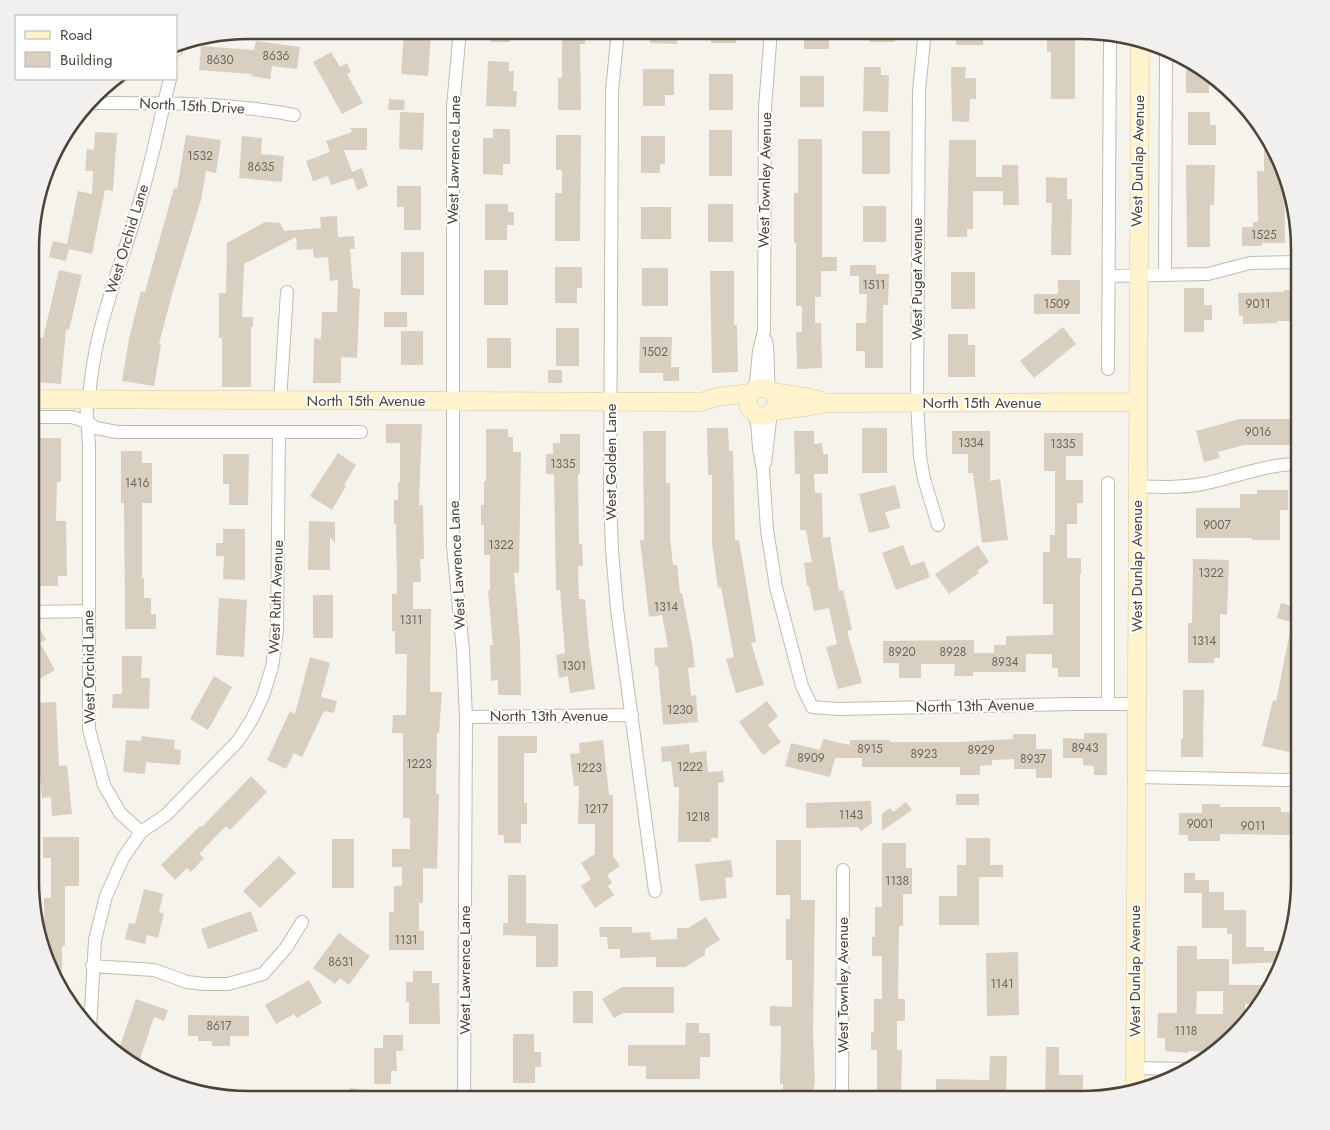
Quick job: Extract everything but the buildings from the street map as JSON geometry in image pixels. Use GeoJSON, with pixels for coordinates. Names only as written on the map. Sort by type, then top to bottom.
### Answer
{"type":"FeatureCollection","features":[{"type":"Feature","properties":{"kind":"street","name":"West Lawrence Lane"},"geometry":{"type":"LineString","coordinates":[[459,39],[453,106],[453,546],[463,651],[466,717],[464,1091]]}},
{"type":"Feature","properties":{"kind":"street","name":"West Golden Lane"},"geometry":{"type":"LineString","coordinates":[[617,39],[612,90],[610,402],[612,550],[617,608],[655,891]]}},
{"type":"Feature","properties":{"kind":"street","name":"West Townley Avenue"},"geometry":{"type":"LineString","coordinates":[[761,391],[756,382],[759,350],[764,331],[765,108],[771,39]]}},
{"type":"Feature","properties":{"kind":"street","name":"West Puget Avenue"},"geometry":{"type":"LineString","coordinates":[[925,39],[918,100],[917,403],[920,456],[924,479],[938,525]]}},
{"type":"Feature","properties":{"kind":"street","name":"West Dunlap Avenue"},"geometry":{"type":"LineString","coordinates":[[1108,369],[1110,41]]}},
{"type":"Feature","properties":{"kind":"street","name":"West Dunlap Avenue"},"geometry":{"type":"LineString","coordinates":[[1135,1084],[1138,704],[1137,275],[1140,48]]}},
{"type":"Feature","properties":{"kind":"street","name":"West Dunlap Avenue"},"geometry":{"type":"LineString","coordinates":[[1165,274],[1166,57]]}},
{"type":"Feature","properties":{"kind":"street","name":"West Orchid Lane"},"geometry":{"type":"LineString","coordinates":[[141,832],[120,813],[104,785],[89,729],[90,446],[87,422],[94,351],[142,197],[170,80]]}},
{"type":"Feature","properties":{"kind":"street","name":"North 15th Drive"},"geometry":{"type":"LineString","coordinates":[[97,103],[224,105],[294,115]]}},
{"type":"Feature","properties":{"kind":"street"},"geometry":{"type":"LineString","coordinates":[[1109,276],[1208,274],[1250,263],[1291,262]]}},
{"type":"Feature","properties":{"kind":"street"},"geometry":{"type":"LineString","coordinates":[[280,401],[287,292]]}},
{"type":"Feature","properties":{"kind":"street","name":"North 15th Avenue"},"geometry":{"type":"LineString","coordinates":[[701,402],[717,397],[761,391],[805,397],[827,403]]}},
{"type":"Feature","properties":{"kind":"street"},"geometry":{"type":"LineString","coordinates":[[761,391],[776,399],[772,411],[763,470],[757,422],[748,402],[761,391]]}},
{"type":"Feature","properties":{"kind":"street","name":"North 15th Avenue"},"geometry":{"type":"LineString","coordinates":[[39,399],[701,402],[716,406],[739,408],[764,416],[772,411],[827,403],[1137,402]]}},
{"type":"Feature","properties":{"kind":"street","name":"North 15th Avenue"},"geometry":{"type":"LineString","coordinates":[[39,417],[72,417],[87,422],[96,428],[117,432],[361,432]]}},
{"type":"Feature","properties":{"kind":"street","name":"West Ruth Avenue"},"geometry":{"type":"LineString","coordinates":[[141,832],[166,815],[238,741],[252,719],[265,688],[272,667],[277,630],[279,432]]}},
{"type":"Feature","properties":{"kind":"street"},"geometry":{"type":"LineString","coordinates":[[1137,486],[1178,487],[1200,485],[1279,466],[1291,465]]}},
{"type":"Feature","properties":{"kind":"street","name":"North 13th Avenue"},"geometry":{"type":"LineString","coordinates":[[763,470],[767,530],[776,587],[802,686],[812,707],[838,709],[1138,704]]}},
{"type":"Feature","properties":{"kind":"street","name":"West Dunlap Avenue"},"geometry":{"type":"LineString","coordinates":[[1108,482],[1108,704]]}},
{"type":"Feature","properties":{"kind":"street"},"geometry":{"type":"LineString","coordinates":[[39,612],[88,611]]}},
{"type":"Feature","properties":{"kind":"street","name":"North 13th Avenue"},"geometry":{"type":"LineString","coordinates":[[466,717],[632,715]]}},
{"type":"Feature","properties":{"kind":"street"},"geometry":{"type":"LineString","coordinates":[[1136,777],[1291,779]]}},
{"type":"Feature","properties":{"kind":"street"},"geometry":{"type":"LineString","coordinates":[[90,1019],[95,940],[106,896],[123,858],[141,832]]}},
{"type":"Feature","properties":{"kind":"street","name":"West Townley Avenue"},"geometry":{"type":"LineString","coordinates":[[842,1091],[844,870]]}},
{"type":"Feature","properties":{"kind":"street"},"geometry":{"type":"LineString","coordinates":[[92,966],[154,970],[187,982],[228,984],[263,974],[286,948],[302,922]]}},
{"type":"Feature","properties":{"kind":"street"},"geometry":{"type":"LineString","coordinates":[[1135,1068],[1176,1069]]}}]}
